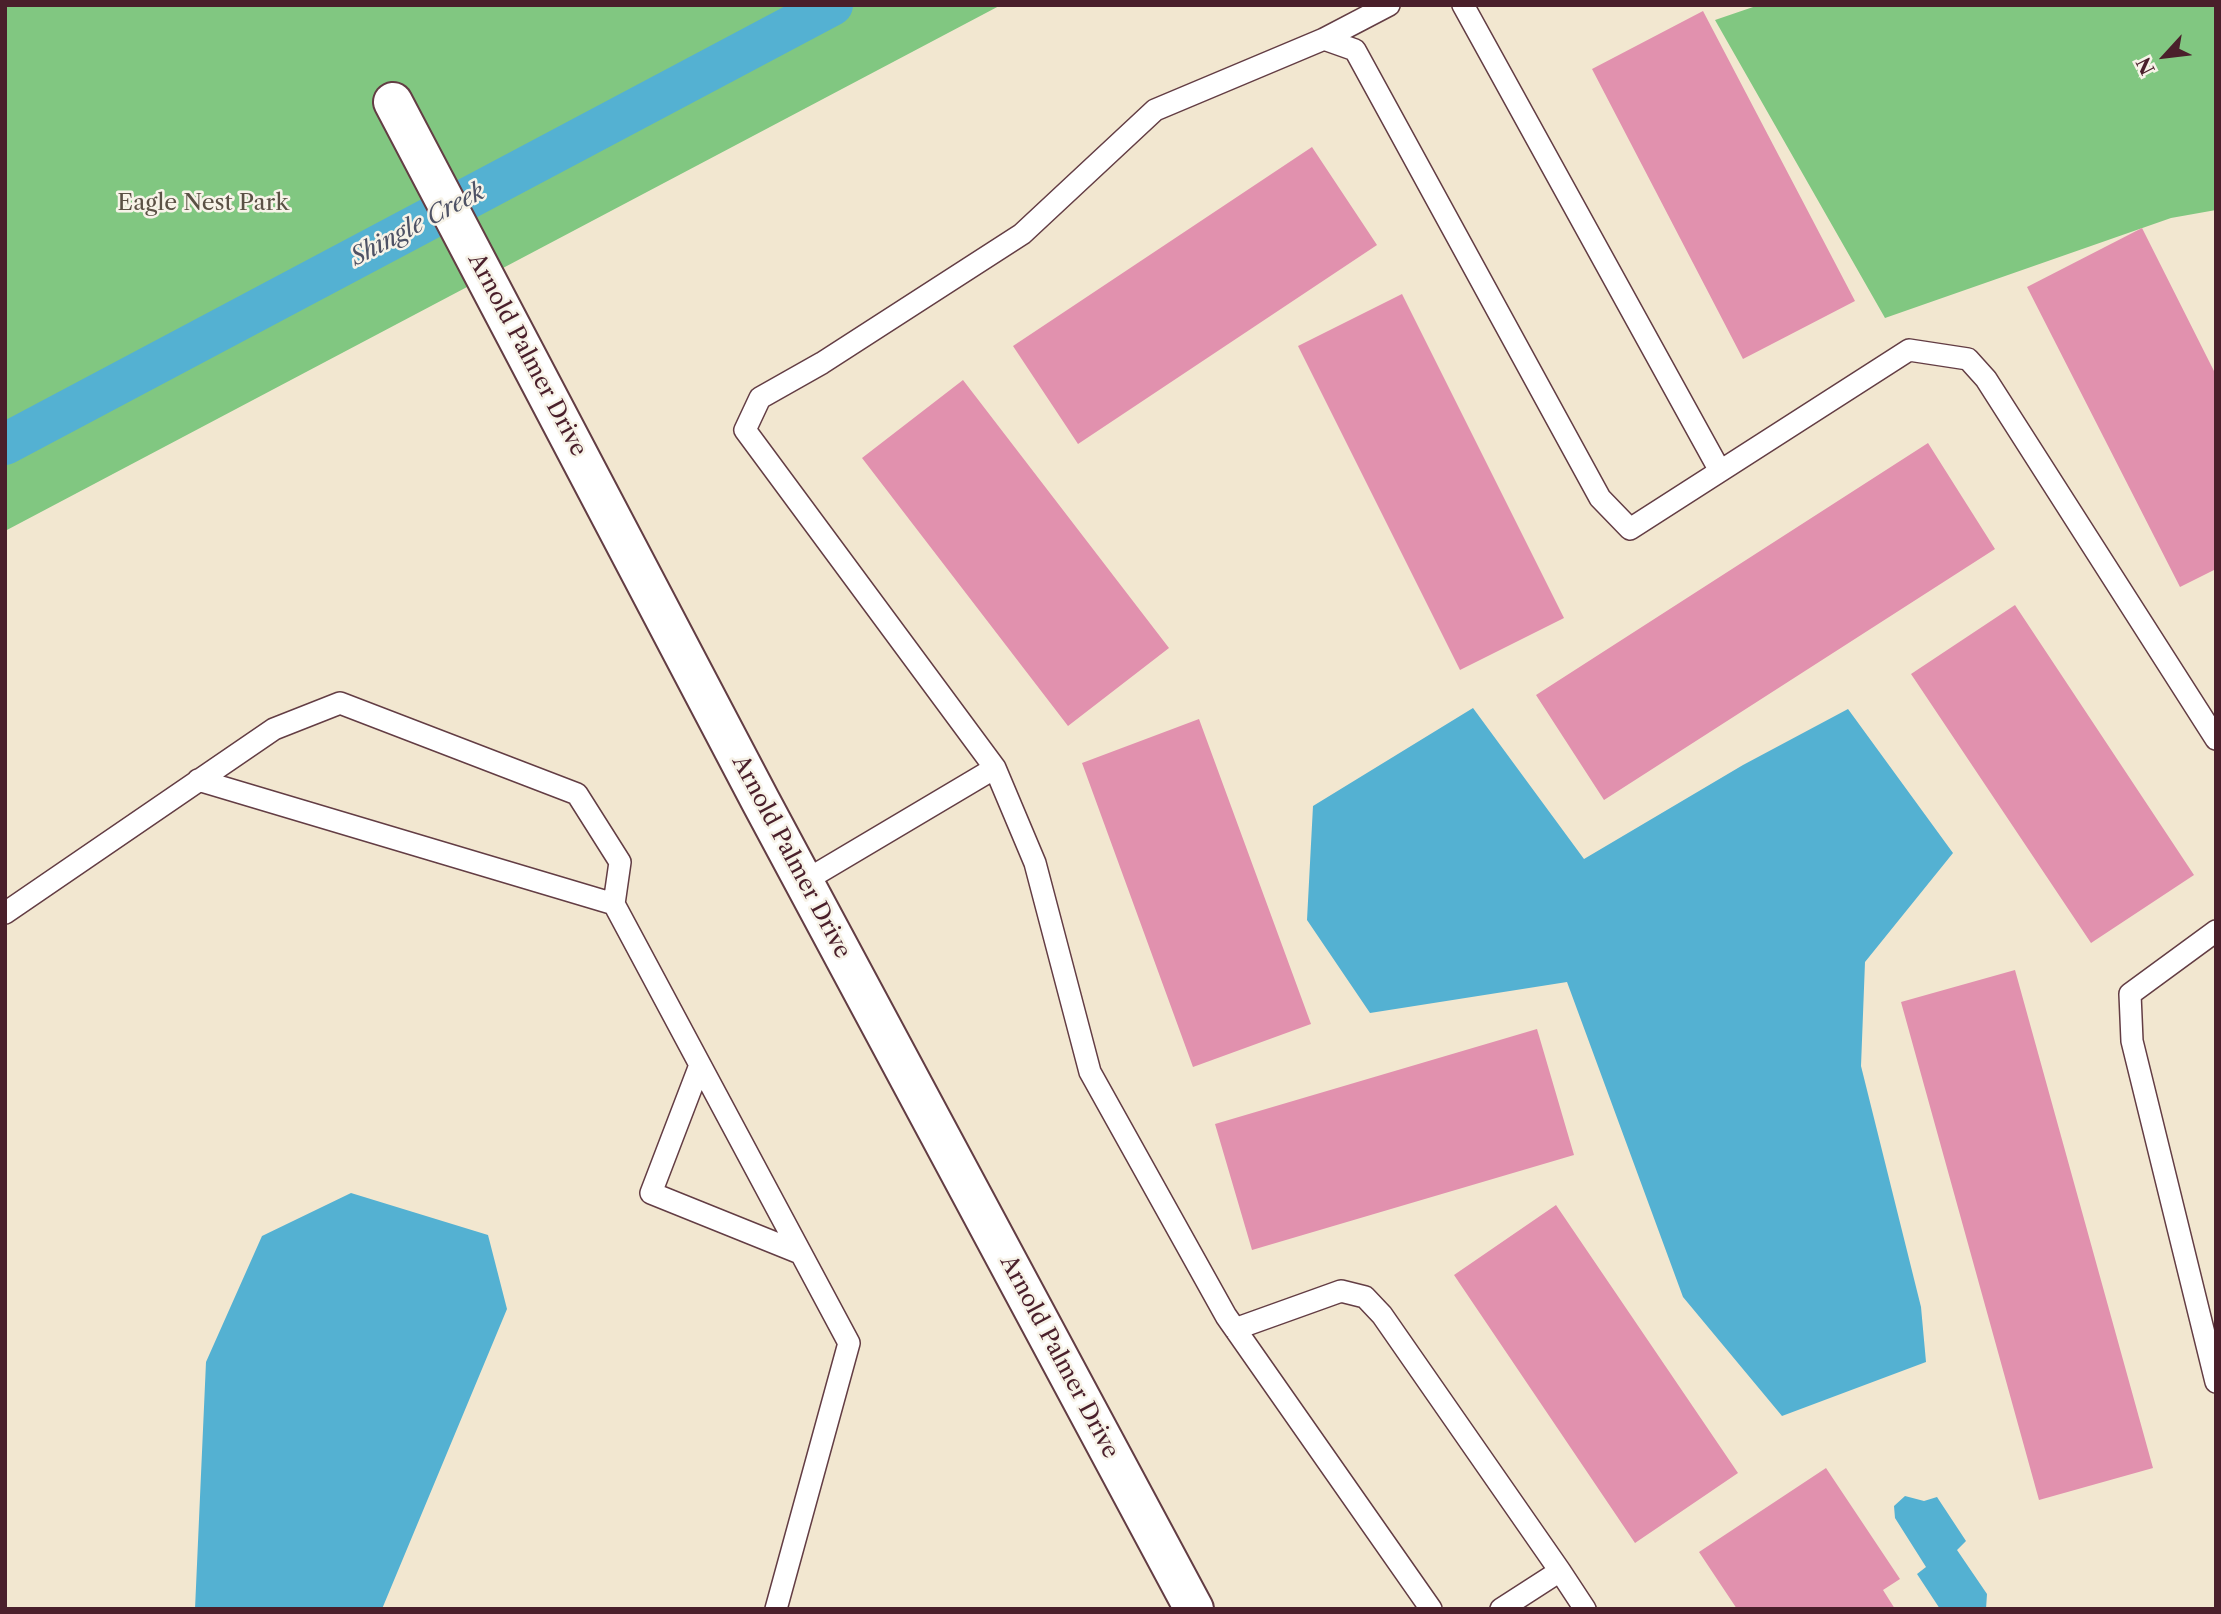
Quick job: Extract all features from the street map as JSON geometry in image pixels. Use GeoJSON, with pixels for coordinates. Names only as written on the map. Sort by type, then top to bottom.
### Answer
{"type":"FeatureCollection","features":[{"type":"Feature","properties":{"kind":"street","name":"Arnold Palmer Drive"},"geometry":{"type":"LineString","coordinates":[[393,103],[553,402],[803,882],[1194,1609]]}},
{"type":"Feature","properties":{"kind":"lane"},"geometry":{"type":"LineString","coordinates":[[1389,5],[1324,39],[1155,110],[1022,234],[822,363],[760,398],[746,430],[995,768],[1035,863],[1090,1072],[1235,1329],[1431,1609]]}},
{"type":"Feature","properties":{"kind":"lane"},"geometry":{"type":"LineString","coordinates":[[1463,5],[1720,471]]}},
{"type":"Feature","properties":{"kind":"lane"},"geometry":{"type":"LineString","coordinates":[[1324,39],[1355,50],[1600,498],[1630,529],[1909,350],[1968,359],[1993,390],[2216,739]]}},
{"type":"Feature","properties":{"kind":"lane"},"geometry":{"type":"LineString","coordinates":[[5,913],[274,729],[340,704],[577,793],[620,862],[614,904],[849,1343],[776,1609]]}},
{"type":"Feature","properties":{"kind":"lane"},"geometry":{"type":"LineString","coordinates":[[803,882],[995,768]]}},
{"type":"Feature","properties":{"kind":"lane"},"geometry":{"type":"LineString","coordinates":[[198,780],[614,904]]}},
{"type":"Feature","properties":{"kind":"lane"},"geometry":{"type":"LineString","coordinates":[[2216,931],[2130,994],[2132,1041],[2216,1382]]}},
{"type":"Feature","properties":{"kind":"lane"},"geometry":{"type":"LineString","coordinates":[[700,1065],[652,1193],[800,1253]]}},
{"type":"Feature","properties":{"kind":"lane"},"geometry":{"type":"LineString","coordinates":[[1235,1329],[1341,1291],[1365,1297],[1382,1315],[1585,1609]]}},
{"type":"Feature","properties":{"kind":"lane"},"geometry":{"type":"LineString","coordinates":[[1501,1609],[1560,1571]]}},
{"type":"Feature","properties":{"kind":"green space","name":"Eagle Nest Park"},"geometry":{"type":"Polygon","coordinates":[[[5,5],[1001,5],[5,531],[5,5]]]}},
{"type":"Feature","properties":{"kind":"green space"},"geometry":{"type":"Polygon","coordinates":[[[1759,5],[2216,5],[2216,210],[2171,218],[1885,318],[1715,20],[1759,5]]]}},
{"type":"Feature","properties":{"kind":"water"},"geometry":{"type":"Polygon","coordinates":[[[1473,708],[1584,859],[1743,765],[1848,709],[1953,853],[1865,962],[1861,1066],[1921,1307],[1926,1362],[1782,1416],[1683,1297],[1567,982],[1370,1013],[1307,920],[1313,806],[1473,708]]]}},
{"type":"Feature","properties":{"kind":"water"},"geometry":{"type":"Polygon","coordinates":[[[351,1193],[488,1235],[507,1309],[382,1609],[195,1609],[206,1362],[262,1236],[351,1193]]]}},
{"type":"Feature","properties":{"kind":"water"},"geometry":{"type":"Polygon","coordinates":[[[1905,1496],[1924,1501],[1937,1497],[1966,1541],[1957,1550],[1987,1594],[1986,1609],[1940,1609],[1917,1574],[1926,1567],[1895,1518],[1894,1506],[1905,1496]]]}},
{"type":"Feature","properties":{"kind":"building"},"geometry":{"type":"Polygon","coordinates":[[[1703,11],[1855,301],[1743,359],[1592,69],[1703,11]]]}},
{"type":"Feature","properties":{"kind":"building"},"geometry":{"type":"Polygon","coordinates":[[[1312,147],[1377,245],[1078,444],[1013,346],[1312,147]]]}},
{"type":"Feature","properties":{"kind":"building"},"geometry":{"type":"Polygon","coordinates":[[[2142,228],[2216,375],[2216,569],[2180,587],[2027,287],[2142,228]]]}},
{"type":"Feature","properties":{"kind":"building"},"geometry":{"type":"Polygon","coordinates":[[[1402,294],[1564,618],[1460,670],[1298,346],[1402,294]]]}},
{"type":"Feature","properties":{"kind":"building"},"geometry":{"type":"Polygon","coordinates":[[[963,380],[1169,648],[1068,726],[862,458],[963,380]]]}},
{"type":"Feature","properties":{"kind":"building"},"geometry":{"type":"Polygon","coordinates":[[[1928,443],[1995,549],[1604,800],[1536,695],[1928,443]]]}},
{"type":"Feature","properties":{"kind":"building"},"geometry":{"type":"Polygon","coordinates":[[[2015,605],[2194,875],[2091,943],[1911,674],[2015,605]]]}},
{"type":"Feature","properties":{"kind":"building"},"geometry":{"type":"Polygon","coordinates":[[[1199,719],[1311,1024],[1193,1067],[1082,763],[1199,719]]]}},
{"type":"Feature","properties":{"kind":"building"},"geometry":{"type":"Polygon","coordinates":[[[2015,970],[2153,1468],[2039,1500],[1901,1002],[2015,970]]]}},
{"type":"Feature","properties":{"kind":"building"},"geometry":{"type":"Polygon","coordinates":[[[1537,1029],[1574,1155],[1252,1250],[1215,1124],[1537,1029]]]}},
{"type":"Feature","properties":{"kind":"building"},"geometry":{"type":"Polygon","coordinates":[[[1556,1205],[1738,1473],[1635,1543],[1454,1275],[1556,1205]]]}},
{"type":"Feature","properties":{"kind":"building"},"geometry":{"type":"Polygon","coordinates":[[[1826,1468],[1900,1579],[1883,1590],[1895,1609],[1737,1609],[1699,1552],[1826,1468]]]}},
{"type":"Feature","properties":{"kind":"waterway","name":"Shingle Creek"},"geometry":{"type":"LineString","coordinates":[[5,444],[832,5]]}}]}
